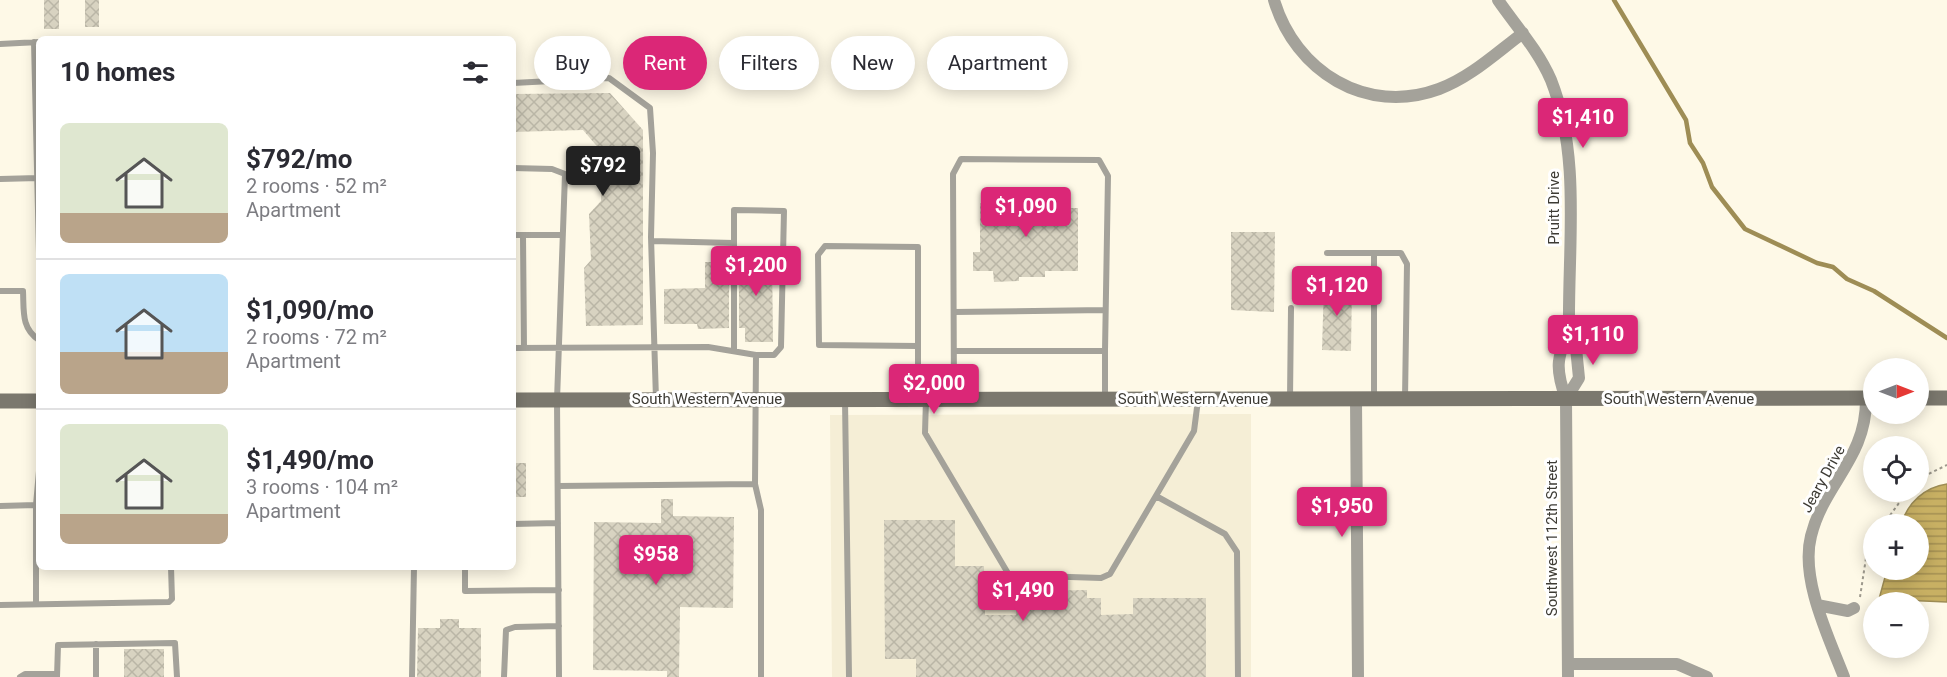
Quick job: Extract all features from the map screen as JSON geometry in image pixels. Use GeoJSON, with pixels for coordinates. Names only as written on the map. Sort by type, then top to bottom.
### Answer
{"type":"FeatureCollection","features":[{"type":"Feature","properties":{"kind":"main road","name":"South Western Avenue"},"geometry":{"type":"LineString","coordinates":[[516,400],[1863,398]]}},
{"type":"Feature","properties":{"kind":"main road"},"geometry":{"type":"LineString","coordinates":[[1929,398],[1947,398]]}},
{"type":"Feature","properties":{"kind":"main road"},"geometry":{"type":"LineString","coordinates":[[0,401],[36,401]]}},
{"type":"Feature","properties":{"kind":"street"},"geometry":{"type":"LineString","coordinates":[[1274,0],[1289,38],[1310,62],[1334,79],[1377,96],[1410,96],[1440,89],[1477,68],[1523,33]]}},
{"type":"Feature","properties":{"kind":"street","name":"Pruitt Drive"},"geometry":{"type":"LineString","coordinates":[[1498,0],[1523,33],[1551,80],[1568,149],[1569,326],[1576,348],[1580,378],[1566,399]]}},
{"type":"Feature","properties":{"kind":"street","name":"Pruitt Drive"},"geometry":{"type":"LineString","coordinates":[[1566,399],[1557,375],[1561,350],[1569,326]]}},
{"type":"Feature","properties":{"kind":"street"},"geometry":{"type":"LineString","coordinates":[[1356,399],[1358,677]]}},
{"type":"Feature","properties":{"kind":"street","name":"Southwest 112th Street"},"geometry":{"type":"LineString","coordinates":[[1566,399],[1568,677]]}},
{"type":"Feature","properties":{"kind":"street","name":"Jeary Drive"},"geometry":{"type":"LineString","coordinates":[[1844,677],[1817,605],[1810,565],[1810,537],[1822,506],[1858,445],[1864,424]]}},
{"type":"Feature","properties":{"kind":"street"},"geometry":{"type":"LineString","coordinates":[[1817,605],[1848,611],[1854,609]]}},
{"type":"Feature","properties":{"kind":"street"},"geometry":{"type":"LineString","coordinates":[[1568,664],[1677,664],[1707,677]]}},
{"type":"Feature","properties":{"kind":"lane"},"geometry":{"type":"LineString","coordinates":[[0,44],[36,42]]}},
{"type":"Feature","properties":{"kind":"lane"},"geometry":{"type":"LineString","coordinates":[[516,84],[609,78],[650,108],[653,153],[652,241],[656,399]]}},
{"type":"Feature","properties":{"kind":"lane"},"geometry":{"type":"LineString","coordinates":[[954,399],[953,174],[961,159],[1099,160],[1108,176],[1105,399]]}},
{"type":"Feature","properties":{"kind":"lane"},"geometry":{"type":"LineString","coordinates":[[516,168],[552,169],[565,174],[557,400],[559,677]]}},
{"type":"Feature","properties":{"kind":"lane"},"geometry":{"type":"LineString","coordinates":[[0,179],[36,178]]}},
{"type":"Feature","properties":{"kind":"lane"},"geometry":{"type":"LineString","coordinates":[[516,348],[654,346],[734,349],[756,355],[774,355],[781,347],[784,211],[734,210],[734,349]]}},
{"type":"Feature","properties":{"kind":"lane"},"geometry":{"type":"LineString","coordinates":[[516,235],[562,235]]}},
{"type":"Feature","properties":{"kind":"lane"},"geometry":{"type":"LineString","coordinates":[[523,235],[524,348]]}},
{"type":"Feature","properties":{"kind":"lane"},"geometry":{"type":"LineString","coordinates":[[652,241],[734,243]]}},
{"type":"Feature","properties":{"kind":"lane"},"geometry":{"type":"LineString","coordinates":[[918,346],[819,345],[818,255],[825,246],[918,247],[918,346],[925,433],[1009,575],[1101,578],[1110,574],[1194,431],[1198,399]]}},
{"type":"Feature","properties":{"kind":"lane"},"geometry":{"type":"LineString","coordinates":[[1327,253],[1401,253],[1407,264],[1405,399]]}},
{"type":"Feature","properties":{"kind":"lane"},"geometry":{"type":"LineString","coordinates":[[1374,254],[1374,399]]}},
{"type":"Feature","properties":{"kind":"lane"},"geometry":{"type":"LineString","coordinates":[[0,291],[23,291],[25,325],[29,334],[36,338]]}},
{"type":"Feature","properties":{"kind":"lane"},"geometry":{"type":"LineString","coordinates":[[1290,399],[1291,308]]}},
{"type":"Feature","properties":{"kind":"lane"},"geometry":{"type":"LineString","coordinates":[[954,312],[1105,310]]}},
{"type":"Feature","properties":{"kind":"lane"},"geometry":{"type":"LineString","coordinates":[[954,351],[1105,351]]}},
{"type":"Feature","properties":{"kind":"lane"},"geometry":{"type":"LineString","coordinates":[[756,355],[753,399],[755,484],[761,510],[761,677]]}},
{"type":"Feature","properties":{"kind":"lane"},"geometry":{"type":"LineString","coordinates":[[845,399],[849,677]]}},
{"type":"Feature","properties":{"kind":"lane"},"geometry":{"type":"LineString","coordinates":[[558,486],[755,484]]}},
{"type":"Feature","properties":{"kind":"lane"},"geometry":{"type":"LineString","coordinates":[[1156,496],[1226,534],[1237,552],[1238,677]]}},
{"type":"Feature","properties":{"kind":"lane"},"geometry":{"type":"LineString","coordinates":[[0,506],[36,505],[36,604]]}},
{"type":"Feature","properties":{"kind":"lane"},"geometry":{"type":"LineString","coordinates":[[516,524],[558,523]]}},
{"type":"Feature","properties":{"kind":"lane"},"geometry":{"type":"LineString","coordinates":[[0,605],[169,602],[172,599],[171,570]]}},
{"type":"Feature","properties":{"kind":"lane"},"geometry":{"type":"LineString","coordinates":[[412,677],[414,570]]}},
{"type":"Feature","properties":{"kind":"lane"},"geometry":{"type":"LineString","coordinates":[[465,570],[465,591],[559,590]]}},
{"type":"Feature","properties":{"kind":"lane"},"geometry":{"type":"LineString","coordinates":[[504,677],[506,630],[515,627],[559,626]]}},
{"type":"Feature","properties":{"kind":"lane"},"geometry":{"type":"LineString","coordinates":[[20,677],[25,674],[57,676],[58,645],[175,642],[177,677]]}},
{"type":"Feature","properties":{"kind":"lane"},"geometry":{"type":"LineString","coordinates":[[96,644],[96,677]]}},
{"type":"Feature","properties":{"kind":"path"},"geometry":{"type":"LineString","coordinates":[[1929,474],[1947,465]]}},
{"type":"Feature","properties":{"kind":"path"},"geometry":{"type":"LineString","coordinates":[[1854,609],[1861,595],[1863,580]]}},
{"type":"Feature","properties":{"kind":"shaded area"},"geometry":{"type":"Polygon","coordinates":[[[1251,414],[1251,677],[832,677],[830,415],[1251,414]]]}},
{"type":"Feature","properties":{"kind":"shaded area"},"geometry":{"type":"Polygon","coordinates":[[[1947,484],[1947,602],[1929,601],[1929,592],[1881,592],[1884,580],[1929,580],[1929,514],[1906,514],[1913,502],[1929,502],[1929,490],[1947,484]]]}},
{"type":"Feature","properties":{"kind":"building"},"geometry":{"type":"Polygon","coordinates":[[[44,0],[59,0],[59,29],[44,29],[44,0]]]}},
{"type":"Feature","properties":{"kind":"building"},"geometry":{"type":"Polygon","coordinates":[[[85,0],[99,0],[99,27],[85,27],[85,0]]]}},
{"type":"Feature","properties":{"kind":"building"},"geometry":{"type":"Polygon","coordinates":[[[610,93],[643,130],[643,325],[586,326],[584,268],[591,260],[589,214],[601,201],[601,151],[583,130],[516,132],[516,94],[610,93]]]}},
{"type":"Feature","properties":{"kind":"building"},"geometry":{"type":"Polygon","coordinates":[[[997,191],[1033,191],[1033,204],[1053,204],[1053,208],[1078,208],[1078,271],[1045,271],[1045,277],[1019,277],[1019,281],[994,282],[993,271],[973,271],[973,252],[980,252],[980,203],[997,203],[997,191]]]}},
{"type":"Feature","properties":{"kind":"building"},"geometry":{"type":"Polygon","coordinates":[[[1231,232],[1275,232],[1274,312],[1231,310],[1231,232]]]}},
{"type":"Feature","properties":{"kind":"building"},"geometry":{"type":"Polygon","coordinates":[[[745,253],[772,253],[773,342],[745,342],[745,328],[739,328],[739,262],[745,262],[745,253]]]}},
{"type":"Feature","properties":{"kind":"building"},"geometry":{"type":"Polygon","coordinates":[[[705,262],[729,262],[729,328],[698,329],[697,324],[664,324],[664,289],[705,288],[705,262]]]}},
{"type":"Feature","properties":{"kind":"building"},"geometry":{"type":"Polygon","coordinates":[[[1324,283],[1352,283],[1351,351],[1322,350],[1324,283]]]}},
{"type":"Feature","properties":{"kind":"building"},"geometry":{"type":"Polygon","coordinates":[[[516,463],[526,463],[526,497],[516,497],[516,463]]]}},
{"type":"Feature","properties":{"kind":"building"},"geometry":{"type":"Polygon","coordinates":[[[661,499],[673,499],[673,516],[734,517],[733,608],[680,607],[679,677],[667,677],[667,671],[593,670],[594,522],[661,523],[661,499]]]}},
{"type":"Feature","properties":{"kind":"building"},"geometry":{"type":"Polygon","coordinates":[[[884,520],[955,520],[955,566],[984,566],[985,615],[1016,615],[1016,598],[1031,598],[1031,591],[1087,590],[1087,598],[1101,598],[1101,615],[1133,614],[1133,598],[1206,598],[1206,677],[916,677],[916,659],[885,659],[884,520]]]}},
{"type":"Feature","properties":{"kind":"building"},"geometry":{"type":"Polygon","coordinates":[[[440,619],[459,619],[459,628],[481,628],[481,677],[417,677],[418,628],[440,628],[440,619]]]}},
{"type":"Feature","properties":{"kind":"building"},"geometry":{"type":"Polygon","coordinates":[[[124,649],[164,649],[164,677],[124,677],[124,649]]]}},
{"type":"Feature","properties":{"kind":"waterway"},"geometry":{"type":"LineString","coordinates":[[1614,0],[1686,120],[1690,143],[1703,163],[1712,187],[1745,229],[1817,263],[1833,267],[1847,279],[1874,291],[1947,338]]}}]}
